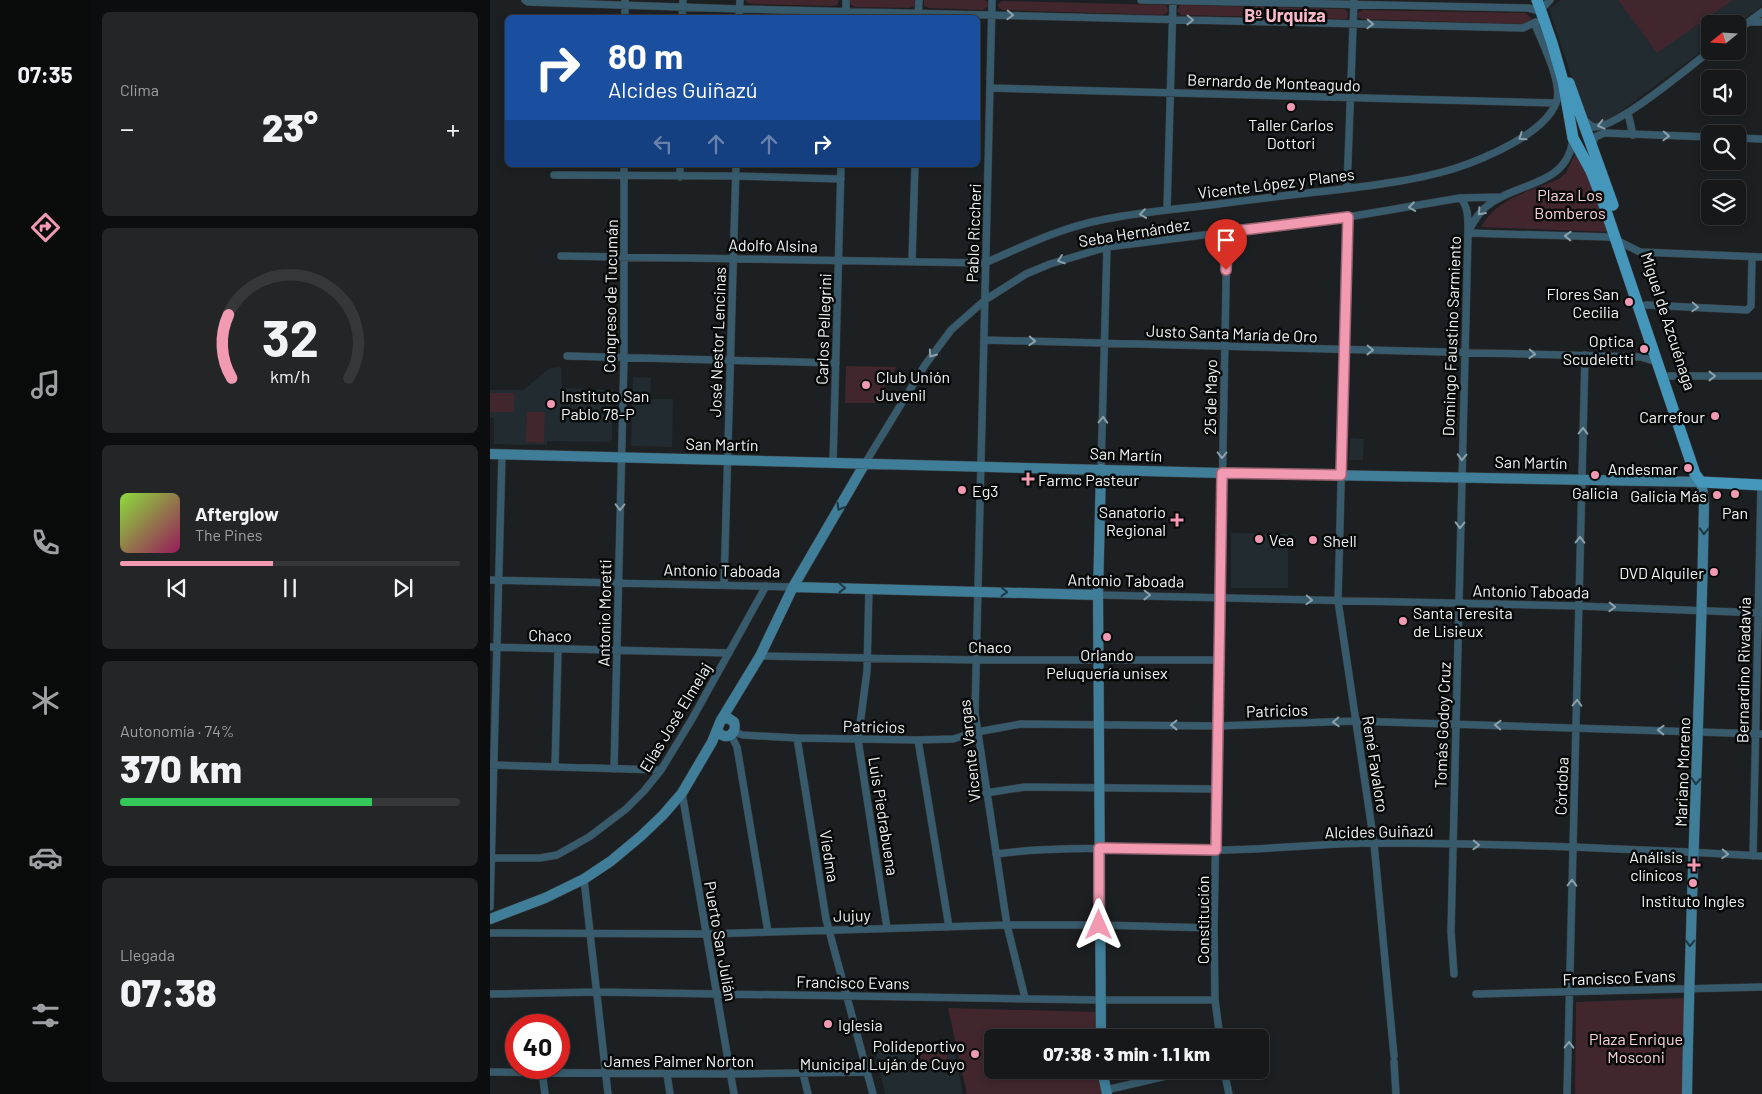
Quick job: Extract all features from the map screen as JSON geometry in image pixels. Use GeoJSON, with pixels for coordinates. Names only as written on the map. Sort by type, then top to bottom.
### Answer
{"type":"FeatureCollection","features":[{"type":"Feature","properties":{"kind":"main road","name":"Miguel de Azcuénaga"},"geometry":{"type":"LineString","coordinates":[[1538,5],[1552,43],[1563,82],[1573,138],[1628,248],[1626,268],[1703,475],[1701,482]]}},
{"type":"Feature","properties":{"kind":"main road","name":"Miguel de Azcuénaga"},"geometry":{"type":"LineString","coordinates":[[1552,43],[1563,66],[1628,248],[1646,305],[1659,364],[1666,376]]}},
{"type":"Feature","properties":{"kind":"main road","name":"San Martín"},"geometry":{"type":"LineString","coordinates":[[1701,482],[1761,484]]}},
{"type":"Feature","properties":{"kind":"street"},"geometry":{"type":"LineString","coordinates":[[525,0],[528,2],[682,4],[846,14],[992,14],[1523,28],[1535,24],[1540,17],[1538,5]]}},
{"type":"Feature","properties":{"kind":"street"},"geometry":{"type":"LineString","coordinates":[[740,0],[740,15]]}},
{"type":"Feature","properties":{"kind":"street"},"geometry":{"type":"LineString","coordinates":[[846,0],[846,14]]}},
{"type":"Feature","properties":{"kind":"street"},"geometry":{"type":"LineString","coordinates":[[918,15],[919,0]]}},
{"type":"Feature","properties":{"kind":"street","name":"Pablo Riccheri"},"geometry":{"type":"LineString","coordinates":[[980,467],[992,0]]}},
{"type":"Feature","properties":{"kind":"street"},"geometry":{"type":"LineString","coordinates":[[1141,0],[1528,8],[1550,0]]}},
{"type":"Feature","properties":{"kind":"street"},"geometry":{"type":"LineString","coordinates":[[1167,210],[1173,0]]}},
{"type":"Feature","properties":{"kind":"street"},"geometry":{"type":"LineString","coordinates":[[1347,188],[1354,3]]}},
{"type":"Feature","properties":{"kind":"street"},"geometry":{"type":"LineString","coordinates":[[1748,22],[1762,12]]}},
{"type":"Feature","properties":{"kind":"street"},"geometry":{"type":"LineString","coordinates":[[1748,22],[1762,22]]}},
{"type":"Feature","properties":{"kind":"street"},"geometry":{"type":"LineString","coordinates":[[1535,24],[1556,82],[1558,96],[1556,104]]}},
{"type":"Feature","properties":{"kind":"street"},"geometry":{"type":"LineString","coordinates":[[1579,112],[1588,124],[1598,128],[1628,113],[1701,58]]}},
{"type":"Feature","properties":{"kind":"street","name":"Bernardo de Monteagudo"},"geometry":{"type":"LineString","coordinates":[[990,88],[1556,104]]}},
{"type":"Feature","properties":{"kind":"street","name":"Vicente López y Planes"},"geometry":{"type":"LineString","coordinates":[[985,263],[1046,235],[1106,219],[1347,188],[1430,175],[1478,161],[1504,148],[1538,126],[1547,118],[1556,104]]}},
{"type":"Feature","properties":{"kind":"street"},"geometry":{"type":"LineString","coordinates":[[1628,113],[1633,135]]}},
{"type":"Feature","properties":{"kind":"street"},"geometry":{"type":"LineString","coordinates":[[1592,148],[1594,137],[1599,134],[1701,137]]}},
{"type":"Feature","properties":{"kind":"street","name":"Seba Hernández"},"geometry":{"type":"LineString","coordinates":[[1468,233],[1480,212],[1501,197],[1548,178],[1555,173],[1568,158],[1573,138]]}},
{"type":"Feature","properties":{"kind":"street"},"geometry":{"type":"LineString","coordinates":[[1746,138],[1762,139]]}},
{"type":"Feature","properties":{"kind":"street","name":"Congreso de Tucumán"},"geometry":{"type":"LineString","coordinates":[[621,458],[624,357],[624,167]]}},
{"type":"Feature","properties":{"kind":"street"},"geometry":{"type":"LineString","coordinates":[[680,167],[680,177]]}},
{"type":"Feature","properties":{"kind":"street","name":"José Nestor Lencinas"},"geometry":{"type":"LineString","coordinates":[[724,585],[736,167]]}},
{"type":"Feature","properties":{"kind":"street","name":"Carlos Pellegrini"},"geometry":{"type":"LineString","coordinates":[[833,464],[841,167]]}},
{"type":"Feature","properties":{"kind":"street"},"geometry":{"type":"LineString","coordinates":[[912,261],[914,167]]}},
{"type":"Feature","properties":{"kind":"street"},"geometry":{"type":"LineString","coordinates":[[554,175],[736,176],[841,179]]}},
{"type":"Feature","properties":{"kind":"street","name":"Seba Hernández"},"geometry":{"type":"LineString","coordinates":[[864,465],[939,344],[957,324],[984,300],[1026,274],[1050,264],[1108,247],[1348,217],[1460,198],[1501,197]]}},
{"type":"Feature","properties":{"kind":"street","name":"Domingo Faustino Sarmiento"},"geometry":{"type":"LineString","coordinates":[[1460,198],[1466,206],[1468,233],[1461,477]]}},
{"type":"Feature","properties":{"kind":"street","name":"René Favaloro"},"geometry":{"type":"LineString","coordinates":[[1348,217],[1338,601],[1374,843],[1396,1094]]}},
{"type":"Feature","properties":{"kind":"street","name":"25 de Mayo"},"geometry":{"type":"LineString","coordinates":[[1222,473],[1227,232]]}},
{"type":"Feature","properties":{"kind":"street"},"geometry":{"type":"LineString","coordinates":[[1468,233],[1610,237],[1628,248],[1762,257]]}},
{"type":"Feature","properties":{"kind":"street"},"geometry":{"type":"LineString","coordinates":[[1101,1029],[1098,594],[1108,247]]}},
{"type":"Feature","properties":{"kind":"street"},"geometry":{"type":"LineString","coordinates":[[1626,268],[1628,248]]}},
{"type":"Feature","properties":{"kind":"street","name":"Adolfo Alsina"},"geometry":{"type":"LineString","coordinates":[[560,256],[734,257],[985,263]]}},
{"type":"Feature","properties":{"kind":"street"},"geometry":{"type":"LineString","coordinates":[[1646,305],[1747,310],[1751,306],[1752,257]]}},
{"type":"Feature","properties":{"kind":"street","name":"Justo Santa María de Oro"},"geometry":{"type":"LineString","coordinates":[[984,340],[1585,355],[1641,357],[1659,364]]}},
{"type":"Feature","properties":{"kind":"street"},"geometry":{"type":"LineString","coordinates":[[1641,357],[1649,354],[1656,346]]}},
{"type":"Feature","properties":{"kind":"street","name":"Córdoba"},"geometry":{"type":"LineString","coordinates":[[1567,1094],[1585,355]]}},
{"type":"Feature","properties":{"kind":"street"},"geometry":{"type":"LineString","coordinates":[[567,356],[836,363]]}},
{"type":"Feature","properties":{"kind":"street"},"geometry":{"type":"LineString","coordinates":[[1666,376],[1762,376]]}},
{"type":"Feature","properties":{"kind":"street","name":"San Martín"},"geometry":{"type":"LineString","coordinates":[[490,454],[864,465],[1701,482]]}},
{"type":"Feature","properties":{"kind":"street"},"geometry":{"type":"LineString","coordinates":[[490,906],[493,647],[499,580],[502,455]]}},
{"type":"Feature","properties":{"kind":"street","name":"Antonio Moretti"},"geometry":{"type":"LineString","coordinates":[[614,768],[621,458]]}},
{"type":"Feature","properties":{"kind":"street"},"geometry":{"type":"LineString","coordinates":[[768,932],[737,747],[728,731],[728,718],[721,720],[740,692],[760,656],[793,587],[864,465]]}},
{"type":"Feature","properties":{"kind":"street","name":"Vicente Vargas"},"geometry":{"type":"LineString","coordinates":[[980,467],[976,660],[977,732],[1007,925],[1025,998]]}},
{"type":"Feature","properties":{"kind":"street","name":"Constitución"},"geometry":{"type":"LineString","coordinates":[[1219,1029],[1216,1000],[1214,928],[1222,473]]}},
{"type":"Feature","properties":{"kind":"street","name":"Tomás Godoy Cruz"},"geometry":{"type":"LineString","coordinates":[[1454,974],[1451,932],[1461,477]]}},
{"type":"Feature","properties":{"kind":"street","name":"Mariano Moreno"},"geometry":{"type":"LineString","coordinates":[[1687,1094],[1688,989],[1703,611],[1704,500],[1701,482]]}},
{"type":"Feature","properties":{"kind":"street","name":"Bernardino Rivadavia"},"geometry":{"type":"LineString","coordinates":[[1754,856],[1759,734],[1761,484]]}},
{"type":"Feature","properties":{"kind":"street","name":"Antonio Taboada"},"geometry":{"type":"LineString","coordinates":[[490,580],[869,588],[1760,612]]}},
{"type":"Feature","properties":{"kind":"street","name":"Elías José Elmelaj"},"geometry":{"type":"LineString","coordinates":[[491,858],[540,858],[557,855],[589,838],[616,818],[644,791],[661,770],[692,720],[766,586]]}},
{"type":"Feature","properties":{"kind":"street","name":"Luis Piedrabuena"},"geometry":{"type":"LineString","coordinates":[[869,588],[867,672],[858,740],[888,928]]}},
{"type":"Feature","properties":{"kind":"street","name":"Chaco"},"geometry":{"type":"LineString","coordinates":[[493,647],[729,653]]}},
{"type":"Feature","properties":{"kind":"street"},"geometry":{"type":"LineString","coordinates":[[555,767],[558,649]]}},
{"type":"Feature","properties":{"kind":"street","name":"Chaco"},"geometry":{"type":"LineString","coordinates":[[760,656],[976,660],[1219,660]]}},
{"type":"Feature","properties":{"kind":"street"},"geometry":{"type":"LineString","coordinates":[[490,919],[545,898],[584,879],[611,861],[641,836],[682,793],[712,742],[728,731],[740,692]]}},
{"type":"Feature","properties":{"kind":"street","name":"Patricios"},"geometry":{"type":"LineString","coordinates":[[728,731],[743,735],[797,738],[918,740],[953,739],[977,732],[1022,724],[1218,726],[1355,721],[1759,734]]}},
{"type":"Feature","properties":{"kind":"street","name":"Viedma"},"geometry":{"type":"LineString","coordinates":[[797,738],[828,929],[873,1094]]}},
{"type":"Feature","properties":{"kind":"street"},"geometry":{"type":"LineString","coordinates":[[918,740],[949,927]]}},
{"type":"Feature","properties":{"kind":"street"},"geometry":{"type":"LineString","coordinates":[[492,765],[661,770]]}},
{"type":"Feature","properties":{"kind":"street"},"geometry":{"type":"LineString","coordinates":[[986,793],[1024,787],[1217,789]]}},
{"type":"Feature","properties":{"kind":"street","name":"Puerto San Julián"},"geometry":{"type":"LineString","coordinates":[[682,793],[734,1094]]}},
{"type":"Feature","properties":{"kind":"street","name":"Alcides Guiñazú"},"geometry":{"type":"LineString","coordinates":[[996,854],[1031,850],[1099,848],[1216,850],[1374,843],[1693,852],[1762,856]]}},
{"type":"Feature","properties":{"kind":"street"},"geometry":{"type":"LineString","coordinates":[[584,879],[608,1094]]}},
{"type":"Feature","properties":{"kind":"street","name":"Jujuy"},"geometry":{"type":"LineString","coordinates":[[490,933],[706,934],[1007,925],[1214,928]]}},
{"type":"Feature","properties":{"kind":"street","name":"Francisco Evans"},"geometry":{"type":"LineString","coordinates":[[1476,994],[1762,987]]}},
{"type":"Feature","properties":{"kind":"street","name":"Francisco Evans"},"geometry":{"type":"LineString","coordinates":[[490,994],[598,992],[1100,1000],[1216,1000]]}},
{"type":"Feature","properties":{"kind":"street","name":"James Palmer Norton"},"geometry":{"type":"LineString","coordinates":[[490,1072],[505,1072]]}},
{"type":"Feature","properties":{"kind":"street","name":"James Palmer Norton"},"geometry":{"type":"LineString","coordinates":[[570,1072],[730,1074],[868,1072]]}},
{"type":"Feature","properties":{"kind":"street"},"geometry":{"type":"LineString","coordinates":[[803,1073],[808,1094]]}},
{"type":"Feature","properties":{"kind":"street"},"geometry":{"type":"LineString","coordinates":[[667,1074],[670,1094]]}},
{"type":"Feature","properties":{"kind":"street"},"geometry":{"type":"LineString","coordinates":[[543,1079],[544,1094]]}},
{"type":"Feature","properties":{"kind":"street"},"geometry":{"type":"LineString","coordinates":[[1104,1079],[1106,1092],[1157,1079]]}},
{"type":"Feature","properties":{"kind":"street"},"geometry":{"type":"LineString","coordinates":[[1226,1079],[1229,1094]]}},
{"type":"Feature","properties":{"kind":"shaded area"},"geometry":{"type":"Polygon","coordinates":[[[1561,0],[1762,0],[1762,6],[1746,18],[1746,15],[1701,15],[1701,52],[1605,123],[1600,124],[1593,123],[1585,117],[1549,9],[1561,0]]]}},
{"type":"Feature","properties":{"kind":"shaded area","name":"Instituto San Pablo 78-P"},"geometry":{"type":"Polygon","coordinates":[[[561,367],[562,388],[612,390],[612,439],[607,442],[547,441],[547,445],[494,444],[494,418],[490,418],[490,390],[523,390],[550,368],[561,367]]]}},
{"type":"Feature","properties":{"kind":"shaded area","name":"Instituto San Pablo 78-P"},"geometry":{"type":"Polygon","coordinates":[[[633,377],[651,378],[650,399],[673,399],[672,447],[631,446],[633,377]]]}},
{"type":"Feature","properties":{"kind":"shaded area"},"geometry":{"type":"Polygon","coordinates":[[[1350,438],[1364,439],[1363,460],[1349,460],[1350,438]]]}},
{"type":"Feature","properties":{"kind":"shaded area"},"geometry":{"type":"Polygon","coordinates":[[[1231,533],[1288,534],[1288,588],[1231,588],[1231,533]]]}},
{"type":"Feature","properties":{"kind":"shaded area"},"geometry":{"type":"Polygon","coordinates":[[[874,1043],[953,1045],[963,1094],[885,1094],[874,1043]]]}},
{"type":"Feature","properties":{"kind":"green space"},"geometry":{"type":"Polygon","coordinates":[[[745,0],[839,0],[837,5],[832,6],[753,4],[745,0]]]}},
{"type":"Feature","properties":{"kind":"green space"},"geometry":{"type":"Polygon","coordinates":[[[849,0],[914,0],[916,4],[909,8],[855,7],[851,5],[849,0]]]}},
{"type":"Feature","properties":{"kind":"green space"},"geometry":{"type":"Polygon","coordinates":[[[924,0],[984,0],[987,1],[988,6],[983,10],[929,8],[924,6],[924,0]]]}},
{"type":"Feature","properties":{"kind":"green space"},"geometry":{"type":"Polygon","coordinates":[[[1618,0],[1733,0],[1711,15],[1701,15],[1701,22],[1657,53],[1618,0]]]}},
{"type":"Feature","properties":{"kind":"green space"},"geometry":{"type":"Polygon","coordinates":[[[1002,1],[1166,5],[1168,10],[1163,15],[1003,10],[998,7],[1002,1]]]}},
{"type":"Feature","properties":{"kind":"green space"},"geometry":{"type":"Polygon","coordinates":[[[1180,5],[1344,9],[1347,11],[1348,16],[1346,19],[1342,19],[1181,15],[1177,11],[1180,5]]]}},
{"type":"Feature","properties":{"kind":"green space"},"geometry":{"type":"Polygon","coordinates":[[[1362,10],[1526,13],[1532,19],[1524,24],[1362,19],[1358,17],[1358,13],[1362,10]]]}},
{"type":"Feature","properties":{"kind":"green space","name":"Plaza Los Bomberos"},"geometry":{"type":"Polygon","coordinates":[[[1576,152],[1585,168],[1611,232],[1481,227],[1488,217],[1505,202],[1559,179],[1566,173],[1576,152]]]}},
{"type":"Feature","properties":{"kind":"green space","name":"Club Unión Juvenil"},"geometry":{"type":"Polygon","coordinates":[[[846,366],[896,367],[875,403],[845,403],[846,366]]]}},
{"type":"Feature","properties":{"kind":"green space"},"geometry":{"type":"Polygon","coordinates":[[[490,393],[514,393],[514,412],[490,412],[490,393]]]}},
{"type":"Feature","properties":{"kind":"green space"},"geometry":{"type":"Polygon","coordinates":[[[527,412],[545,412],[544,443],[526,442],[527,412]]]}},
{"type":"Feature","properties":{"kind":"green space","name":"Plaza Enrique Mosconi"},"geometry":{"type":"Polygon","coordinates":[[[1685,998],[1684,1094],[1575,1094],[1576,1002],[1685,998]]]}},
{"type":"Feature","properties":{"kind":"green space","name":"Polideportivo Municipal Luján de Cuyo"},"geometry":{"type":"Polygon","coordinates":[[[948,1008],[1097,1012],[1096,1029],[984,1029],[984,1079],[1099,1079],[1103,1094],[967,1094],[948,1008]]]}},
{"type":"Feature","properties":{"kind":"green space"},"geometry":{"type":"Polygon","coordinates":[[[918,1048],[947,1049],[947,1068],[918,1068],[918,1048]]]}},
{"type":"Feature","properties":{"kind":"place","name":"Taller Carlos Dottori"},"geometry":{"type":"Point","coordinates":[1291,107]}},
{"type":"Feature","properties":{"kind":"place","name":"Flores San Cecilia"},"geometry":{"type":"Point","coordinates":[1629,302]}},
{"type":"Feature","properties":{"kind":"place","name":"Optica Scudeletti"},"geometry":{"type":"Point","coordinates":[1644,349]}},
{"type":"Feature","properties":{"kind":"place","name":"Club Unión Juvenil"},"geometry":{"type":"Point","coordinates":[866,385]}},
{"type":"Feature","properties":{"kind":"place","name":"Instituto San Pablo 78-P"},"geometry":{"type":"Point","coordinates":[551,404]}},
{"type":"Feature","properties":{"kind":"place","name":"Carrefour"},"geometry":{"type":"Point","coordinates":[1715,416]}},
{"type":"Feature","properties":{"kind":"place","name":"Andesmar"},"geometry":{"type":"Point","coordinates":[1688,468]}},
{"type":"Feature","properties":{"kind":"place","name":"Galicia"},"geometry":{"type":"Point","coordinates":[1595,475]}},
{"type":"Feature","properties":{"kind":"place","name":"Farmc Pasteur"},"geometry":{"type":"Point","coordinates":[1028,479]}},
{"type":"Feature","properties":{"kind":"place","name":"Eg3"},"geometry":{"type":"Point","coordinates":[962,490]}},
{"type":"Feature","properties":{"kind":"place","name":"Pan"},"geometry":{"type":"Point","coordinates":[1735,494]}},
{"type":"Feature","properties":{"kind":"place","name":"Galicia Más"},"geometry":{"type":"Point","coordinates":[1717,495]}},
{"type":"Feature","properties":{"kind":"place","name":"Sanatorio Regional"},"geometry":{"type":"Point","coordinates":[1177,520]}},
{"type":"Feature","properties":{"kind":"place","name":"Vea"},"geometry":{"type":"Point","coordinates":[1259,539]}},
{"type":"Feature","properties":{"kind":"place","name":"Shell"},"geometry":{"type":"Point","coordinates":[1313,540]}},
{"type":"Feature","properties":{"kind":"place","name":"DVD Alquiler"},"geometry":{"type":"Point","coordinates":[1714,572]}},
{"type":"Feature","properties":{"kind":"place","name":"Santa Teresita de Lisieux"},"geometry":{"type":"Point","coordinates":[1403,621]}},
{"type":"Feature","properties":{"kind":"place","name":"Orlando Peluquería unisex"},"geometry":{"type":"Point","coordinates":[1107,637]}},
{"type":"Feature","properties":{"kind":"place","name":"Análisis clínicos"},"geometry":{"type":"Point","coordinates":[1694,865]}},
{"type":"Feature","properties":{"kind":"place","name":"Instituto Ingles"},"geometry":{"type":"Point","coordinates":[1693,883]}},
{"type":"Feature","properties":{"kind":"place","name":"Iglesia"},"geometry":{"type":"Point","coordinates":[828,1024]}},
{"type":"Feature","properties":{"kind":"place","name":"Polideportivo Municipal Luján de Cuyo"},"geometry":{"type":"Point","coordinates":[975,1054]}},
{"type":"Feature","properties":{"kind":"district","name":"Bº Urquiza"},"geometry":{"type":"Point","coordinates":[1285,15]}},
{"type":"Feature","properties":{"kind":"route"},"geometry":{"type":"LineString","coordinates":[[1099,925],[1099,848],[1216,850],[1222,473],[1341,475],[1348,217],[1227,232],[1226,270]]}}]}
